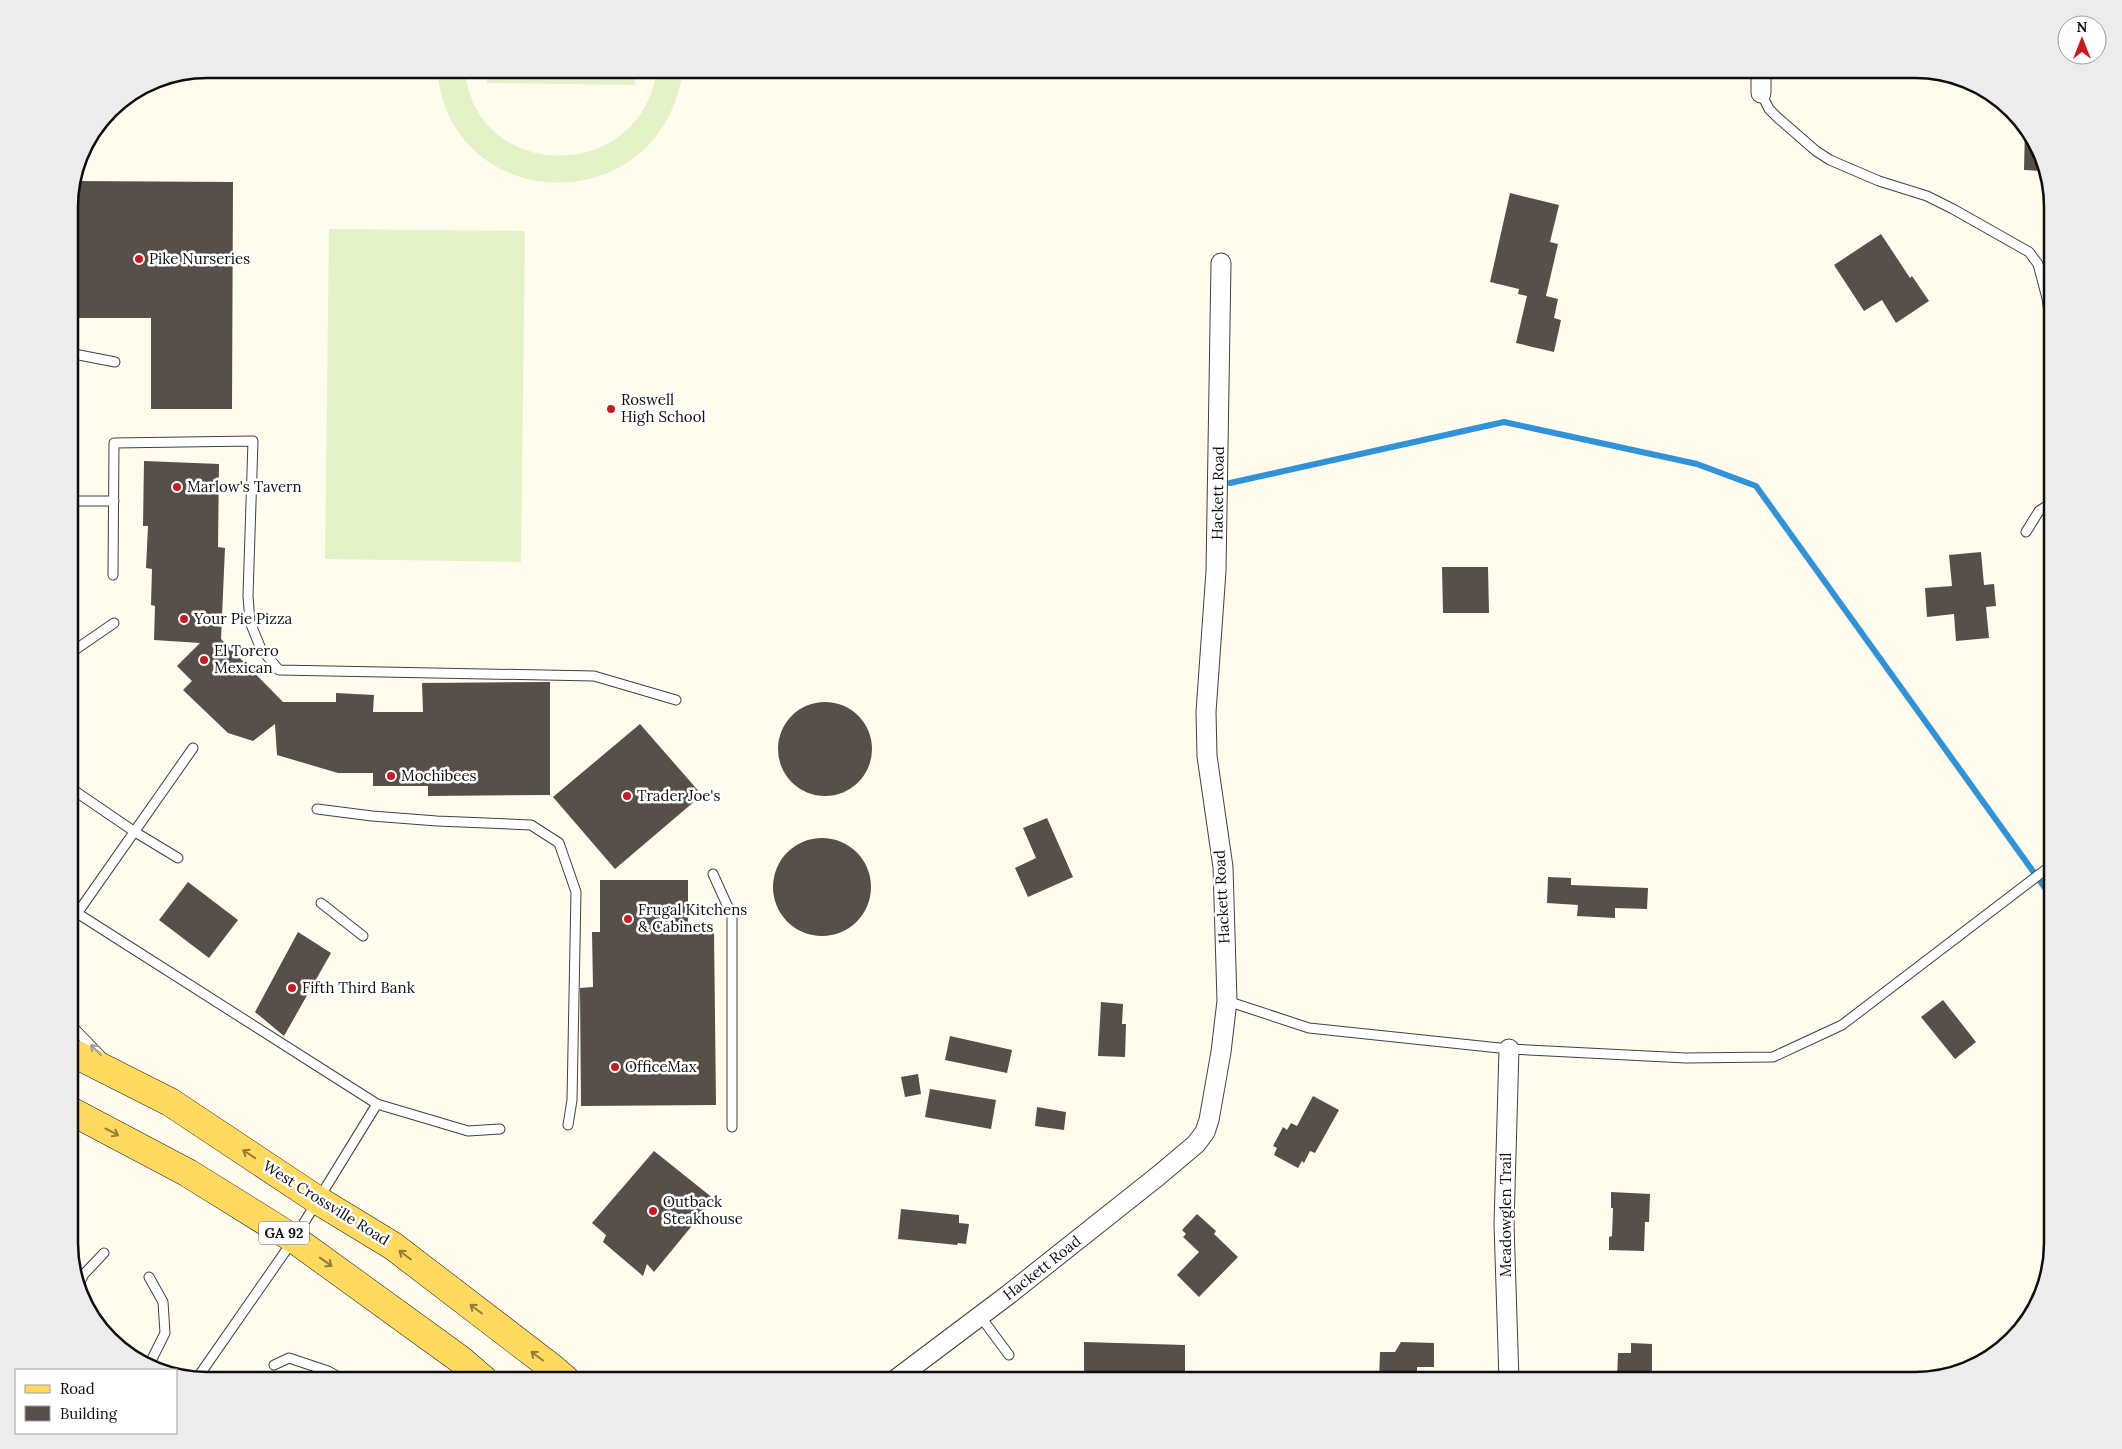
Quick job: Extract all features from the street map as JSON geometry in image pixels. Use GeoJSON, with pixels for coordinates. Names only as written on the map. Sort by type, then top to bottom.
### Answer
{"type":"FeatureCollection","features":[{"type":"Feature","properties":{"kind":"main road","name":"West Crossville Road"},"geometry":{"type":"LineString","coordinates":[[78,1056],[170,1102],[319,1201],[393,1246],[557,1372]]}},
{"type":"Feature","properties":{"kind":"main road","name":"GA 92"},"geometry":{"type":"LineString","coordinates":[[78,1115],[188,1172],[294,1239],[475,1372]]}},
{"type":"Feature","properties":{"kind":"street"},"geometry":{"type":"LineString","coordinates":[[1761,78],[1761,93]]}},
{"type":"Feature","properties":{"kind":"street","name":"Hackett Road"},"geometry":{"type":"LineString","coordinates":[[906,1372],[1158,1176],[1196,1144],[1209,1120],[1222,1052],[1227,1001],[1223,868],[1207,756],[1206,712],[1216,571],[1221,263]]}},
{"type":"Feature","properties":{"kind":"street","name":"Meadowglen Trail"},"geometry":{"type":"LineString","coordinates":[[1509,1372],[1504,1224],[1510,1049]]}},
{"type":"Feature","properties":{"kind":"lane"},"geometry":{"type":"LineString","coordinates":[[1761,93],[1769,109],[1778,118],[1830,160],[1879,181],[1927,196],[2029,252],[2038,264],[2044,287]]}},
{"type":"Feature","properties":{"kind":"lane"},"geometry":{"type":"LineString","coordinates":[[78,355],[115,362]]}},
{"type":"Feature","properties":{"kind":"lane"},"geometry":{"type":"LineString","coordinates":[[113,575],[114,443],[253,441],[248,596],[250,622],[261,649],[279,670],[594,676],[676,700]]}},
{"type":"Feature","properties":{"kind":"lane"},"geometry":{"type":"LineString","coordinates":[[78,501],[114,501]]}},
{"type":"Feature","properties":{"kind":"lane"},"geometry":{"type":"LineString","coordinates":[[2026,532],[2040,511],[2044,508]]}},
{"type":"Feature","properties":{"kind":"lane"},"geometry":{"type":"LineString","coordinates":[[78,648],[114,623]]}},
{"type":"Feature","properties":{"kind":"lane"},"geometry":{"type":"LineString","coordinates":[[194,748],[78,914],[377,1104],[468,1131],[500,1129]]}},
{"type":"Feature","properties":{"kind":"lane"},"geometry":{"type":"LineString","coordinates":[[78,793],[135,832],[178,858]]}},
{"type":"Feature","properties":{"kind":"lane"},"geometry":{"type":"LineString","coordinates":[[317,809],[409,819],[531,826],[559,843],[576,892],[572,1100],[568,1125]]}},
{"type":"Feature","properties":{"kind":"lane"},"geometry":{"type":"LineString","coordinates":[[1227,1001],[1309,1028],[1510,1049],[1686,1058],[1773,1057],[1842,1025],[2044,871]]}},
{"type":"Feature","properties":{"kind":"lane"},"geometry":{"type":"LineString","coordinates":[[713,874],[732,916],[732,1127]]}},
{"type":"Feature","properties":{"kind":"lane"},"geometry":{"type":"LineString","coordinates":[[321,903],[363,936]]}},
{"type":"Feature","properties":{"kind":"lane"},"geometry":{"type":"LineString","coordinates":[[78,1032],[122,1078]]}},
{"type":"Feature","properties":{"kind":"lane"},"geometry":{"type":"LineString","coordinates":[[203,1371],[319,1201],[377,1104]]}},
{"type":"Feature","properties":{"kind":"lane"},"geometry":{"type":"LineString","coordinates":[[82,1277],[104,1253]]}},
{"type":"Feature","properties":{"kind":"lane"},"geometry":{"type":"LineString","coordinates":[[149,1277],[164,1302],[165,1333],[152,1359]]}},
{"type":"Feature","properties":{"kind":"lane"},"geometry":{"type":"LineString","coordinates":[[980,1316],[1009,1355]]}},
{"type":"Feature","properties":{"kind":"lane"},"geometry":{"type":"LineString","coordinates":[[274,1365],[289,1358],[330,1372]]}},
{"type":"Feature","properties":{"kind":"green space"},"geometry":{"type":"Polygon","coordinates":[[[439,78],[467,78],[475,106],[496,133],[525,150],[558,156],[591,151],[621,135],[644,108],[654,78],[680,78],[667,119],[638,155],[600,176],[557,183],[515,175],[478,154],[450,118],[439,78]]]}},
{"type":"Feature","properties":{"kind":"green space"},"geometry":{"type":"Polygon","coordinates":[[[487,78],[635,78],[635,85],[487,83],[487,78]]]}},
{"type":"Feature","properties":{"kind":"green space"},"geometry":{"type":"Polygon","coordinates":[[[329,229],[525,231],[521,562],[325,559],[329,229]]]}},
{"type":"Feature","properties":{"kind":"building"},"geometry":{"type":"Polygon","coordinates":[[[2025,138],[2035,157],[2039,171],[2024,170],[2025,138]]]}},
{"type":"Feature","properties":{"kind":"building"},"geometry":{"type":"Polygon","coordinates":[[[81,181],[233,182],[232,409],[151,409],[151,318],[78,318],[78,198],[81,181]]]}},
{"type":"Feature","properties":{"kind":"building"},"geometry":{"type":"Polygon","coordinates":[[[1510,193],[1559,205],[1550,242],[1558,244],[1546,296],[1558,299],[1554,318],[1561,320],[1554,352],[1516,343],[1527,296],[1518,294],[1519,289],[1490,282],[1510,193]]]}},
{"type":"Feature","properties":{"kind":"building"},"geometry":{"type":"Polygon","coordinates":[[[1881,234],[1910,278],[1912,276],[1929,301],[1896,323],[1882,300],[1864,311],[1834,265],[1881,234]]]}},
{"type":"Feature","properties":{"kind":"building"},"geometry":{"type":"Polygon","coordinates":[[[144,461],[219,464],[218,547],[225,548],[221,639],[283,702],[336,702],[336,693],[374,695],[373,712],[423,712],[422,683],[550,682],[550,795],[428,796],[428,786],[373,786],[373,773],[338,773],[277,755],[275,724],[253,741],[228,733],[183,690],[192,681],[177,666],[200,643],[154,640],[155,606],[151,605],[152,569],[146,568],[148,526],[143,526],[144,461]]]}},
{"type":"Feature","properties":{"kind":"building"},"geometry":{"type":"Polygon","coordinates":[[[1981,552],[1984,585],[1994,584],[1996,606],[1986,607],[1989,638],[1956,641],[1954,614],[1927,617],[1925,588],[1952,586],[1949,555],[1981,552]]]}},
{"type":"Feature","properties":{"kind":"building"},"geometry":{"type":"Polygon","coordinates":[[[1442,567],[1488,567],[1489,613],[1443,613],[1442,567]]]}},
{"type":"Feature","properties":{"kind":"building"},"geometry":{"type":"Polygon","coordinates":[[[825,702],[843,705],[858,716],[869,731],[872,749],[869,767],[858,782],[843,793],[825,796],[807,793],[792,782],[781,767],[778,749],[781,731],[792,716],[807,705],[825,702]]]}},
{"type":"Feature","properties":{"kind":"building","name":"Trader Joe's"},"geometry":{"type":"Polygon","coordinates":[[[640,724],[702,795],[615,869],[553,797],[640,724]]]}},
{"type":"Feature","properties":{"kind":"building"},"geometry":{"type":"Polygon","coordinates":[[[1047,818],[1073,877],[1028,897],[1015,868],[1036,858],[1023,828],[1047,818]]]}},
{"type":"Feature","properties":{"kind":"building"},"geometry":{"type":"Polygon","coordinates":[[[822,838],[841,841],[857,852],[868,868],[871,887],[868,906],[857,922],[841,933],[822,936],[803,933],[787,922],[776,906],[773,887],[776,868],[787,852],[803,841],[822,838]]]}},
{"type":"Feature","properties":{"kind":"building"},"geometry":{"type":"Polygon","coordinates":[[[1548,877],[1571,878],[1571,885],[1648,888],[1647,909],[1615,908],[1615,918],[1577,916],[1578,905],[1547,903],[1548,877]]]}},
{"type":"Feature","properties":{"kind":"building"},"geometry":{"type":"Polygon","coordinates":[[[600,880],[688,880],[688,930],[714,930],[716,1105],[581,1106],[580,988],[593,987],[592,932],[600,932],[600,880]]]}},
{"type":"Feature","properties":{"kind":"building"},"geometry":{"type":"Polygon","coordinates":[[[188,882],[238,920],[209,958],[159,920],[188,882]]]}},
{"type":"Feature","properties":{"kind":"building"},"geometry":{"type":"Polygon","coordinates":[[[298,932],[331,953],[284,1036],[255,1012],[298,932]]]}},
{"type":"Feature","properties":{"kind":"building"},"geometry":{"type":"Polygon","coordinates":[[[1943,1000],[1976,1042],[1955,1059],[1921,1017],[1943,1000]]]}},
{"type":"Feature","properties":{"kind":"building"},"geometry":{"type":"Polygon","coordinates":[[[1101,1002],[1123,1004],[1122,1024],[1126,1024],[1125,1057],[1098,1056],[1101,1002]]]}},
{"type":"Feature","properties":{"kind":"building"},"geometry":{"type":"Polygon","coordinates":[[[950,1036],[1012,1050],[1007,1073],[945,1060],[950,1036]]]}},
{"type":"Feature","properties":{"kind":"building"},"geometry":{"type":"Polygon","coordinates":[[[918,1074],[921,1094],[905,1097],[901,1077],[918,1074]]]}},
{"type":"Feature","properties":{"kind":"building"},"geometry":{"type":"Polygon","coordinates":[[[930,1089],[996,1100],[991,1129],[925,1117],[930,1089]]]}},
{"type":"Feature","properties":{"kind":"building"},"geometry":{"type":"Polygon","coordinates":[[[1313,1096],[1339,1110],[1315,1153],[1310,1151],[1304,1163],[1302,1161],[1298,1168],[1274,1155],[1277,1148],[1273,1146],[1283,1127],[1287,1130],[1291,1123],[1297,1126],[1313,1096]]]}},
{"type":"Feature","properties":{"kind":"building"},"geometry":{"type":"Polygon","coordinates":[[[1037,1107],[1066,1112],[1064,1130],[1035,1126],[1037,1107]]]}},
{"type":"Feature","properties":{"kind":"building","name":"Outback Steakhouse"},"geometry":{"type":"Polygon","coordinates":[[[654,1151],[714,1199],[654,1272],[647,1264],[643,1276],[603,1242],[606,1235],[592,1223],[654,1151]]]}},
{"type":"Feature","properties":{"kind":"building"},"geometry":{"type":"Polygon","coordinates":[[[1611,1192],[1650,1194],[1649,1222],[1645,1222],[1644,1251],[1609,1250],[1609,1237],[1612,1236],[1613,1208],[1611,1208],[1611,1192]]]}},
{"type":"Feature","properties":{"kind":"building"},"geometry":{"type":"Polygon","coordinates":[[[901,1209],[959,1215],[959,1223],[969,1224],[966,1244],[958,1243],[957,1245],[898,1239],[901,1209]]]}},
{"type":"Feature","properties":{"kind":"building"},"geometry":{"type":"Polygon","coordinates":[[[1197,1214],[1216,1231],[1214,1234],[1238,1257],[1199,1297],[1177,1275],[1199,1252],[1183,1237],[1186,1234],[1182,1230],[1197,1214]]]}},
{"type":"Feature","properties":{"kind":"building"},"geometry":{"type":"Polygon","coordinates":[[[1084,1342],[1185,1345],[1185,1372],[1084,1372],[1084,1342]]]}},
{"type":"Feature","properties":{"kind":"building"},"geometry":{"type":"Polygon","coordinates":[[[1401,1342],[1434,1343],[1434,1367],[1417,1367],[1417,1372],[1379,1372],[1380,1352],[1395,1352],[1401,1342]]]}},
{"type":"Feature","properties":{"kind":"building"},"geometry":{"type":"Polygon","coordinates":[[[1631,1343],[1652,1344],[1652,1372],[1617,1372],[1618,1353],[1631,1353],[1631,1343]]]}},
{"type":"Feature","properties":{"kind":"waterway"},"geometry":{"type":"LineString","coordinates":[[1230,483],[1504,422],[1697,464],[1756,486],[2044,886]]}},
{"type":"Feature","properties":{"kind":"place","name":"Pike Nurseries"},"geometry":{"type":"Point","coordinates":[139,259]}},
{"type":"Feature","properties":{"kind":"place","name":"Roswell High School"},"geometry":{"type":"Point","coordinates":[611,409]}},
{"type":"Feature","properties":{"kind":"place","name":"Marlow's Tavern"},"geometry":{"type":"Point","coordinates":[177,487]}},
{"type":"Feature","properties":{"kind":"place","name":"Your Pie Pizza"},"geometry":{"type":"Point","coordinates":[184,619]}},
{"type":"Feature","properties":{"kind":"place","name":"El Torero Mexican"},"geometry":{"type":"Point","coordinates":[204,660]}},
{"type":"Feature","properties":{"kind":"place","name":"Mochibees"},"geometry":{"type":"Point","coordinates":[391,776]}},
{"type":"Feature","properties":{"kind":"place","name":"Trader Joe's"},"geometry":{"type":"Point","coordinates":[627,796]}},
{"type":"Feature","properties":{"kind":"place","name":"Frugal Kitchens & Cabinets"},"geometry":{"type":"Point","coordinates":[628,919]}},
{"type":"Feature","properties":{"kind":"place","name":"Fifth Third Bank"},"geometry":{"type":"Point","coordinates":[292,988]}},
{"type":"Feature","properties":{"kind":"place","name":"OfficeMax"},"geometry":{"type":"Point","coordinates":[615,1067]}},
{"type":"Feature","properties":{"kind":"place","name":"Outback Steakhouse"},"geometry":{"type":"Point","coordinates":[653,1211]}}]}
